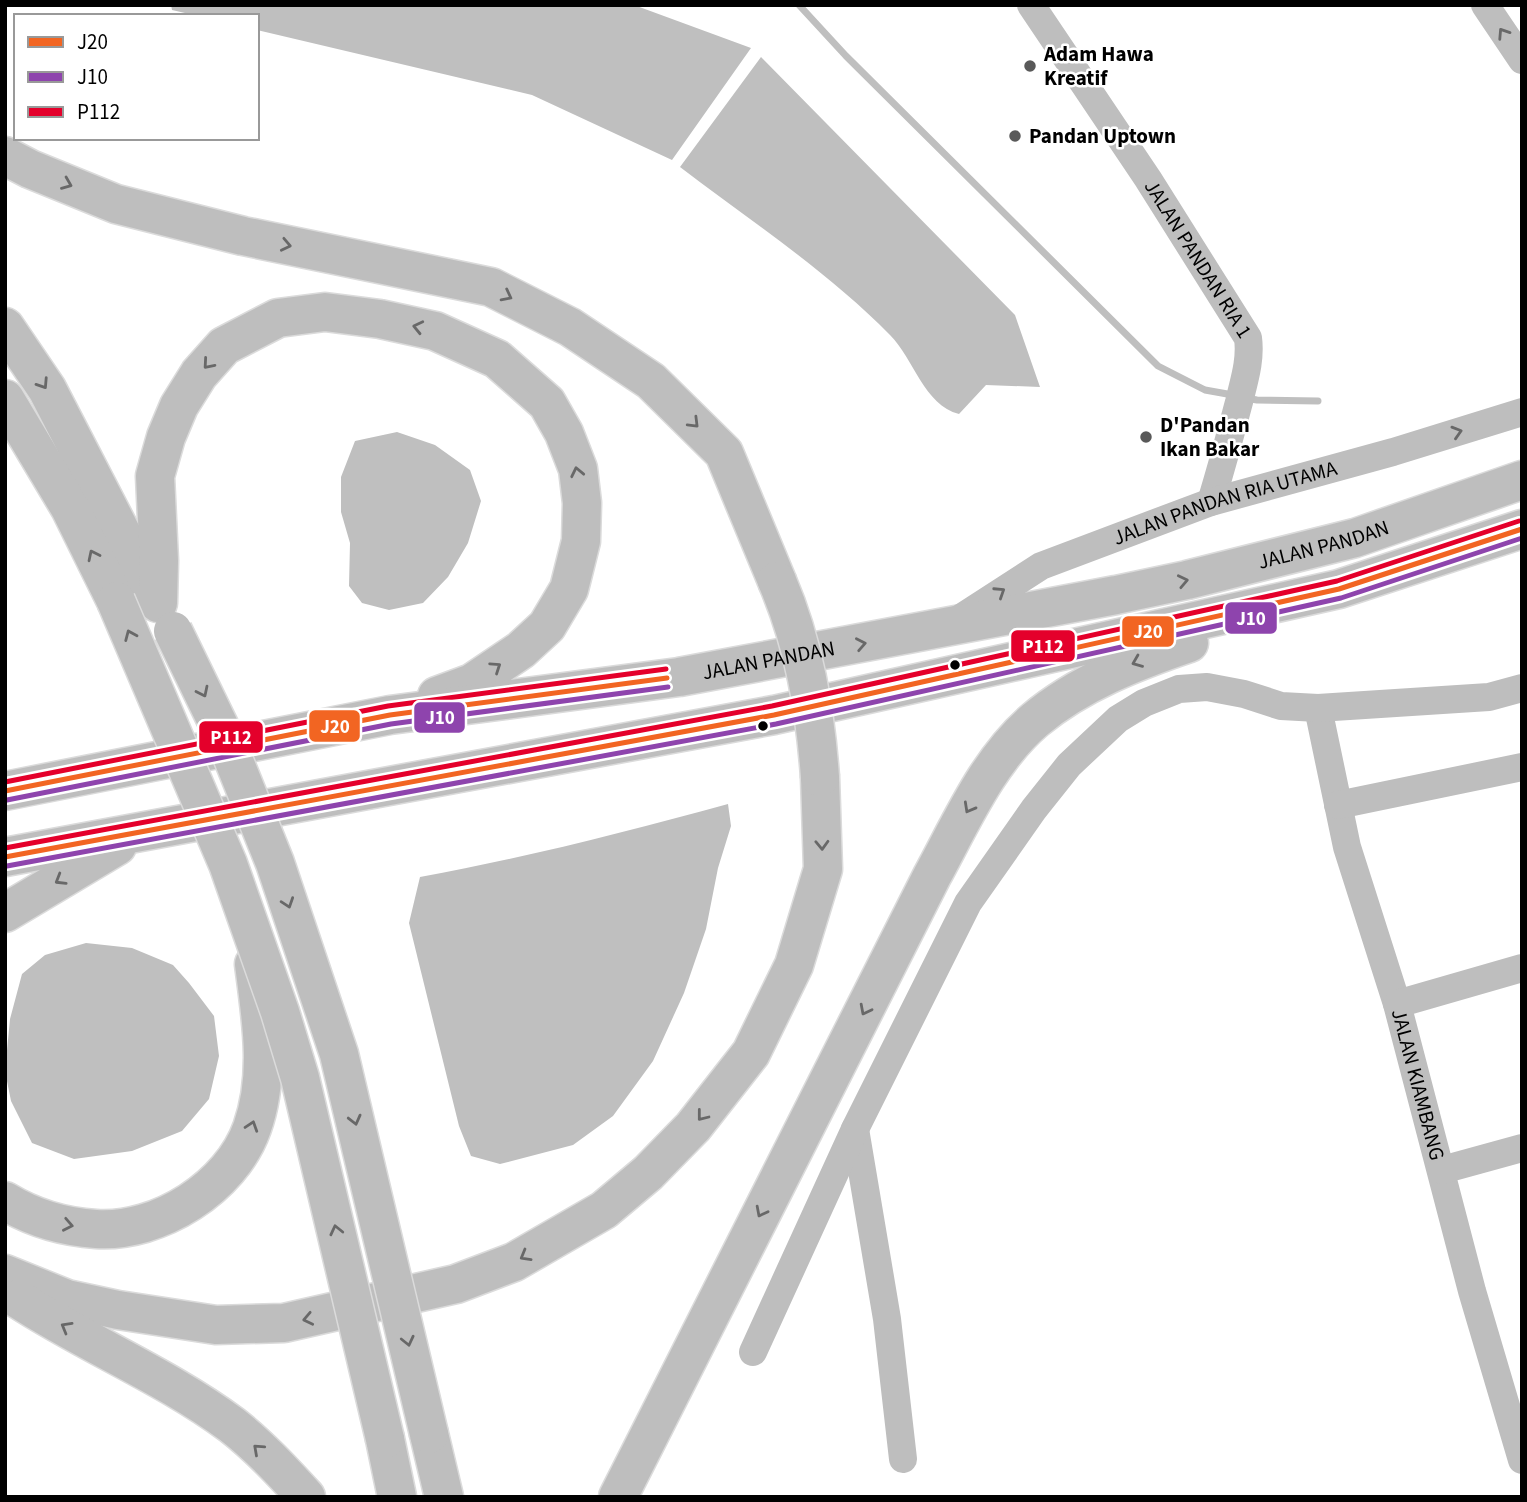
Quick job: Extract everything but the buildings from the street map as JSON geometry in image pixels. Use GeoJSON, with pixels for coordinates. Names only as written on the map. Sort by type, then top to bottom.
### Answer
{"type":"FeatureCollection","features":[{"type":"Feature","properties":{"kind":"highway"},"geometry":{"type":"LineString","coordinates":[[5,156],[116,204],[243,236],[491,287],[570,327],[651,381],[724,453],[778,581],[797,635],[815,723],[823,869],[794,965],[751,1053],[693,1127],[648,1173],[604,1210],[514,1262],[456,1284],[284,1323],[216,1325],[67,1299],[5,1274]]}},
{"type":"Feature","properties":{"kind":"highway"},"geometry":{"type":"LineString","coordinates":[[165,617],[155,476],[179,407],[199,374],[224,346],[278,317],[325,312],[380,319],[435,331],[497,359],[547,403],[564,433],[578,469],[582,503],[581,541],[569,589],[547,626],[521,650],[472,683],[390,715]]}},
{"type":"Feature","properties":{"kind":"highway"},"geometry":{"type":"LineString","coordinates":[[5,327],[47,389],[165,617],[224,736],[275,863],[339,1054],[444,1497]]}},
{"type":"Feature","properties":{"kind":"highway"},"geometry":{"type":"LineString","coordinates":[[5,400],[70,508],[116,601],[228,864],[300,1078],[397,1497]]}},
{"type":"Feature","properties":{"kind":"highway"},"geometry":{"type":"LineString","coordinates":[[5,441],[40,482],[70,508]]}},
{"type":"Feature","properties":{"kind":"highway","name":"JALAN PANDAN"},"geometry":{"type":"LineString","coordinates":[[5,791],[390,715],[679,677],[943,629],[1187,580],[1355,538],[1522,480]]}},
{"type":"Feature","properties":{"kind":"highway","name":"JALAN PANDAN"},"geometry":{"type":"LineString","coordinates":[[5,857],[304,804],[774,715],[1339,589],[1522,529]]}},
{"type":"Feature","properties":{"kind":"highway"},"geometry":{"type":"LineString","coordinates":[[618,1497],[932,876],[971,804],[1005,753],[1035,720],[1109,674],[1339,589]]}},
{"type":"Feature","properties":{"kind":"highway"},"geometry":{"type":"LineString","coordinates":[[5,913],[140,832]]}},
{"type":"Feature","properties":{"kind":"highway"},"geometry":{"type":"LineString","coordinates":[[5,1201],[27,1214],[65,1225],[99,1230],[136,1224],[167,1214],[195,1199],[219,1179],[245,1144],[253,1126],[264,1062],[249,925]]}},
{"type":"Feature","properties":{"kind":"highway"},"geometry":{"type":"LineString","coordinates":[[5,1290],[49,1318],[170,1385],[233,1426],[306,1497]]}},
{"type":"Feature","properties":{"kind":"street","name":"JALAN PANDAN RIA 1"},"geometry":{"type":"LineString","coordinates":[[1031,5],[1248,338],[1250,348],[1246,373],[1211,502]]}},
{"type":"Feature","properties":{"kind":"street"},"geometry":{"type":"LineString","coordinates":[[1485,5],[1522,60]]}},
{"type":"Feature","properties":{"kind":"street","name":"JALAN PANDAN RIA UTAMA"},"geometry":{"type":"LineString","coordinates":[[943,629],[1041,566],[1211,502],[1393,452],[1522,412]]}},
{"type":"Feature","properties":{"kind":"street"},"geometry":{"type":"LineString","coordinates":[[1464,550],[1522,547]]}},
{"type":"Feature","properties":{"kind":"street"},"geometry":{"type":"LineString","coordinates":[[753,1352],[855,1129],[968,904],[1034,808],[1069,765],[1118,719],[1144,703],[1179,689],[1206,687],[1244,694],[1281,706],[1318,708],[1489,697],[1522,688]]}},
{"type":"Feature","properties":{"kind":"street","name":"JALAN KIAMBANG"},"geometry":{"type":"LineString","coordinates":[[1318,708],[1347,847],[1397,1004],[1472,1291],[1522,1460]]}},
{"type":"Feature","properties":{"kind":"street"},"geometry":{"type":"LineString","coordinates":[[1338,805],[1522,767]]}},
{"type":"Feature","properties":{"kind":"street"},"geometry":{"type":"LineString","coordinates":[[1397,1004],[1522,968]]}},
{"type":"Feature","properties":{"kind":"street"},"geometry":{"type":"LineString","coordinates":[[855,1129],[887,1319],[903,1459]]}},
{"type":"Feature","properties":{"kind":"street"},"geometry":{"type":"LineString","coordinates":[[1442,1170],[1522,1148]]}},
{"type":"Feature","properties":{"kind":"shaded area"},"geometry":{"type":"Polygon","coordinates":[[[171,5],[634,5],[751,48],[672,160],[532,95],[259,30],[259,14],[189,14],[172,10],[171,5]]]}},
{"type":"Feature","properties":{"kind":"shaded area"},"geometry":{"type":"Polygon","coordinates":[[[761,57],[1015,315],[1040,387],[986,385],[959,414],[947,409],[928,391],[890,335],[841,289],[680,167],[761,57]]]}},
{"type":"Feature","properties":{"kind":"shaded area"},"geometry":{"type":"Polygon","coordinates":[[[397,432],[435,445],[470,470],[481,501],[468,543],[448,577],[423,603],[389,610],[362,603],[349,586],[350,543],[341,512],[341,477],[355,441],[397,432]]]}},
{"type":"Feature","properties":{"kind":"shaded area"},"geometry":{"type":"Polygon","coordinates":[[[728,804],[731,826],[718,868],[706,929],[684,993],[653,1061],[613,1116],[573,1145],[500,1164],[471,1156],[459,1126],[409,923],[420,877],[575,844],[728,804]]]}},
{"type":"Feature","properties":{"kind":"shaded area"},"geometry":{"type":"Polygon","coordinates":[[[86,943],[132,948],[173,965],[214,1016],[219,1056],[209,1099],[182,1131],[132,1151],[74,1159],[32,1143],[11,1101],[5,1071],[10,1019],[22,974],[45,955],[86,943]]]}},
{"type":"Feature","properties":{"kind":"waterway"},"geometry":{"type":"LineString","coordinates":[[799,5],[846,56],[1158,366],[1205,390],[1233,395]]}},
{"type":"Feature","properties":{"kind":"waterway"},"geometry":{"type":"LineString","coordinates":[[1245,398],[1318,401]]}},
{"type":"Feature","properties":{"kind":"transit line","name":"P112"},"geometry":{"type":"LineString","coordinates":[[5,848],[772,706],[1337,581],[1519,521]]}},
{"type":"Feature","properties":{"kind":"transit line","name":"J20"},"geometry":{"type":"LineString","coordinates":[[5,857],[774,715],[1339,589],[1522,529]]}},
{"type":"Feature","properties":{"kind":"transit line","name":"J10"},"geometry":{"type":"LineString","coordinates":[[7,866],[776,724],[1341,598],[1522,538]]}},
{"type":"Feature","properties":{"kind":"transit line","name":"P112"},"geometry":{"type":"LineString","coordinates":[[5,782],[388,706],[666,669]]}},
{"type":"Feature","properties":{"kind":"transit line","name":"J20"},"geometry":{"type":"LineString","coordinates":[[5,791],[390,715],[667,678]]}},
{"type":"Feature","properties":{"kind":"transit line","name":"J10"},"geometry":{"type":"LineString","coordinates":[[7,800],[391,724],[668,687]]}},
{"type":"Feature","properties":{"kind":"place","name":"Adam Hawa Kreatif"},"geometry":{"type":"Point","coordinates":[1030,66]}},
{"type":"Feature","properties":{"kind":"place","name":"Pandan Uptown"},"geometry":{"type":"Point","coordinates":[1015,136]}},
{"type":"Feature","properties":{"kind":"place","name":"D'Pandan Ikan Bakar"},"geometry":{"type":"Point","coordinates":[1146,437]}}]}
